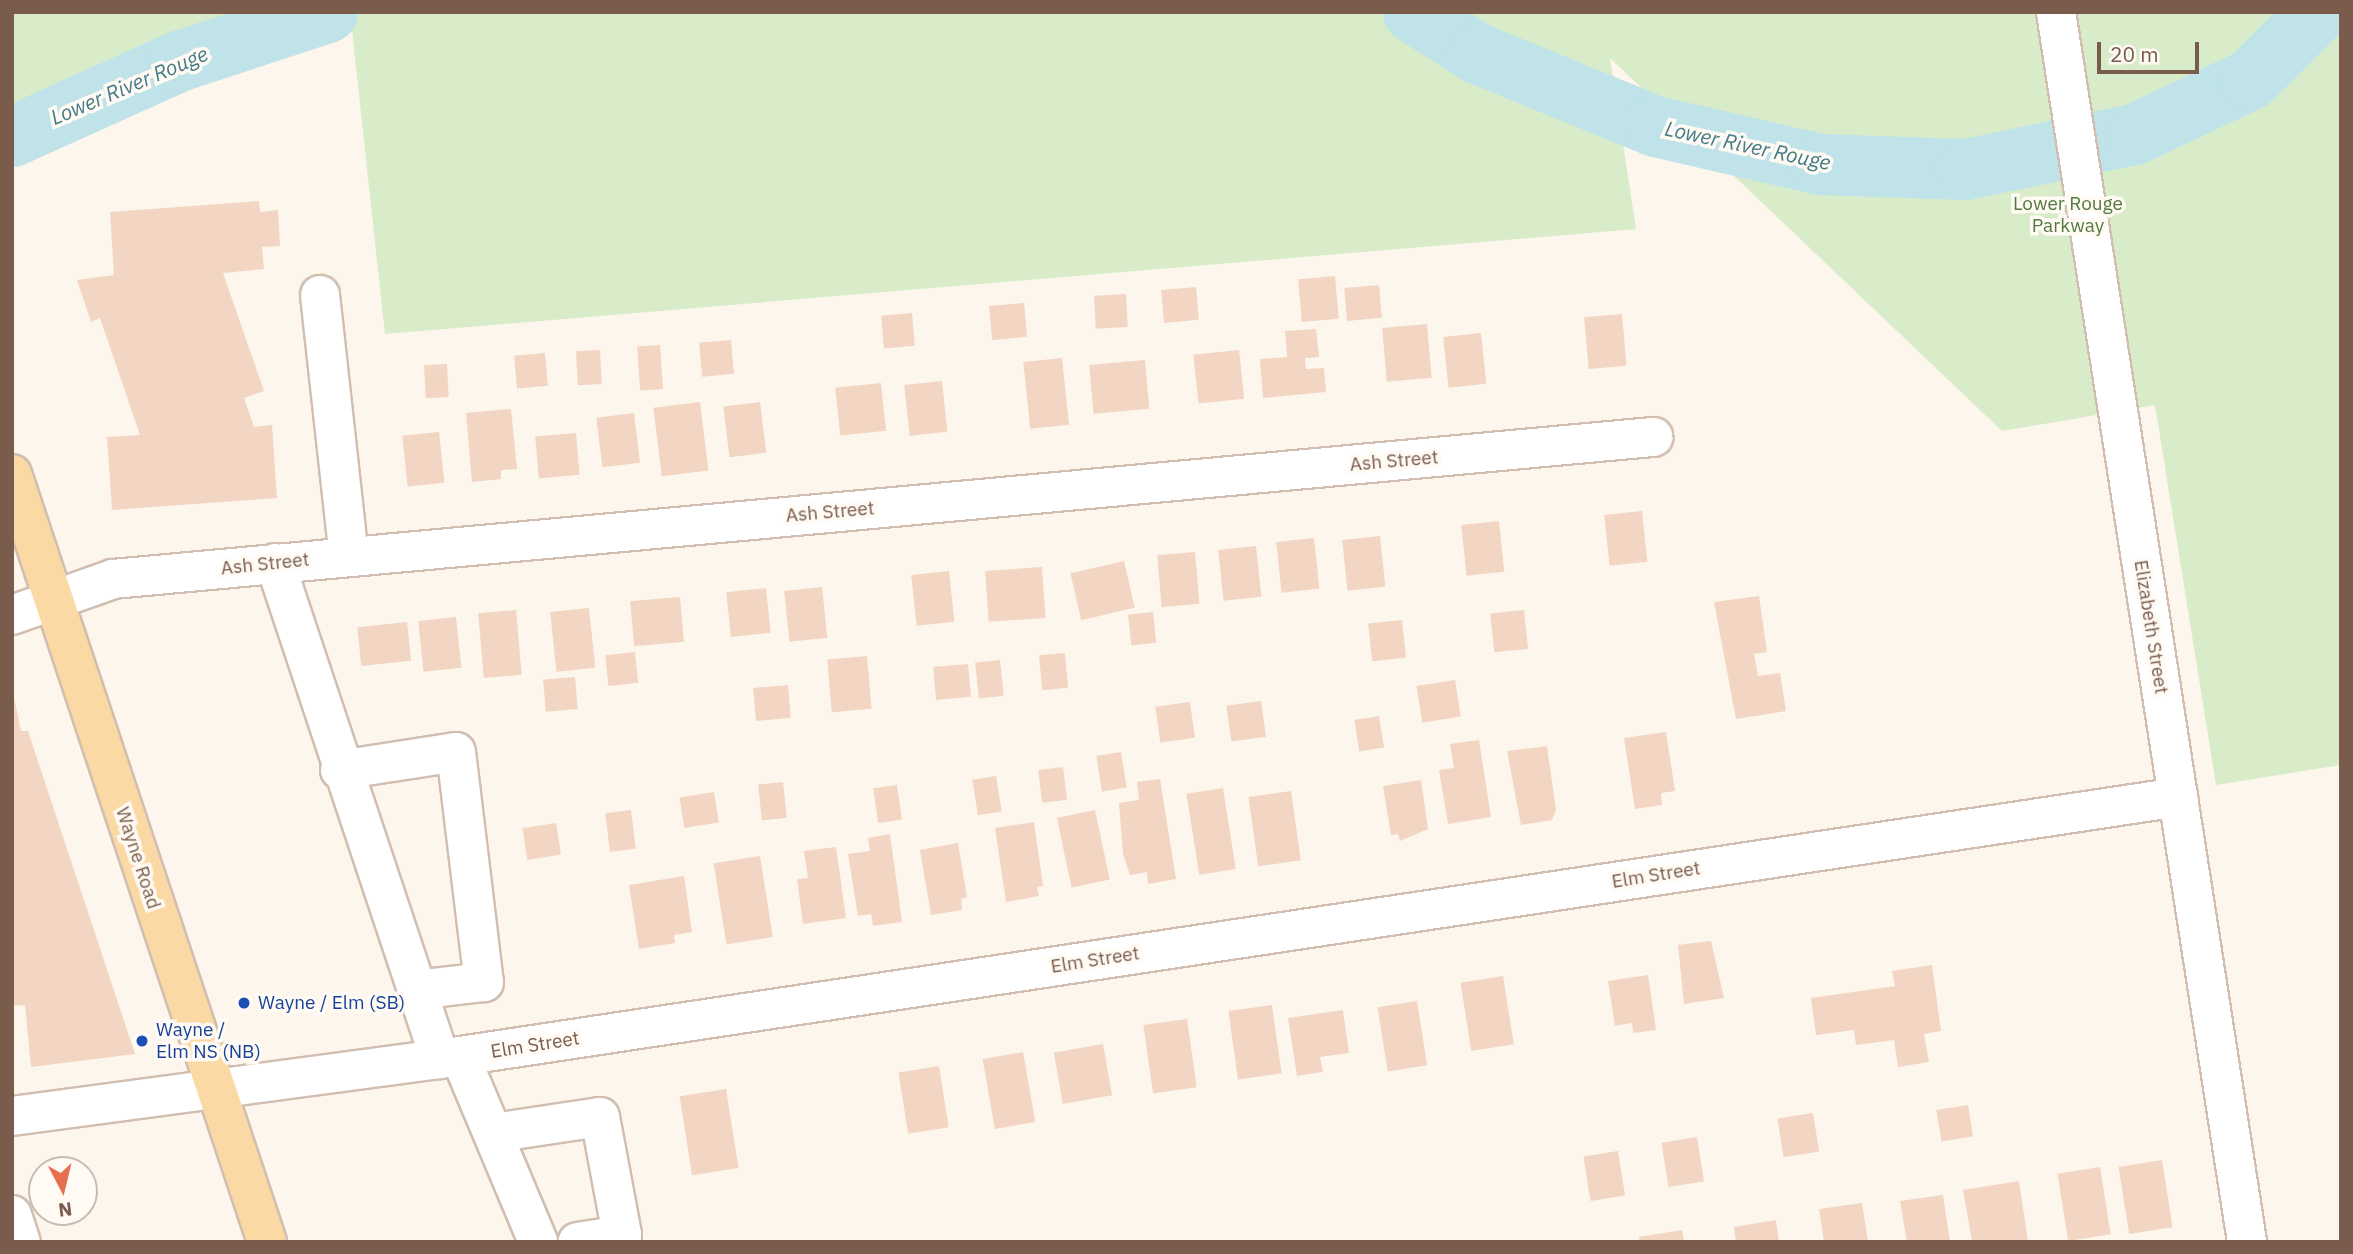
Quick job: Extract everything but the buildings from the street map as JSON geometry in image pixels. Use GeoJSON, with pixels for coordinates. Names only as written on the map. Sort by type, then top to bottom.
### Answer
{"type":"FeatureCollection","features":[{"type":"Feature","properties":{"kind":"main road","name":"Wayne Road"},"geometry":{"type":"LineString","coordinates":[[12,474],[267,1242]]}},
{"type":"Feature","properties":{"kind":"street","name":"Elizabeth Street"},"geometry":{"type":"LineString","coordinates":[[2056,12],[2247,1242]]}},
{"type":"Feature","properties":{"kind":"street"},"geometry":{"type":"LineString","coordinates":[[320,295],[349,556]]}},
{"type":"Feature","properties":{"kind":"street","name":"Ash Street"},"geometry":{"type":"LineString","coordinates":[[12,615],[52,598],[113,579],[1653,437]]}},
{"type":"Feature","properties":{"kind":"street"},"geometry":{"type":"LineString","coordinates":[[275,563],[340,770],[416,990],[493,1133],[538,1242]]}},
{"type":"Feature","properties":{"kind":"street"},"geometry":{"type":"LineString","coordinates":[[340,770],[456,752],[484,982],[416,990]]}},
{"type":"Feature","properties":{"kind":"street","name":"Elm Street"},"geometry":{"type":"LineString","coordinates":[[12,1116],[450,1057],[2178,797]]}},
{"type":"Feature","properties":{"kind":"street"},"geometry":{"type":"LineString","coordinates":[[493,1133],[600,1118],[622,1235],[578,1242]]}},
{"type":"Feature","properties":{"kind":"street"},"geometry":{"type":"LineString","coordinates":[[12,1215],[22,1242]]}},
{"type":"Feature","properties":{"kind":"green space"},"geometry":{"type":"Polygon","coordinates":[[[12,12],[327,12],[178,61],[12,136],[12,12]]]}},
{"type":"Feature","properties":{"kind":"green space","name":"Lower Rouge Parkway"},"geometry":{"type":"Polygon","coordinates":[[[350,12],[2341,12],[2341,765],[2216,785],[2155,405],[2002,431],[1610,58],[1636,229],[385,334],[350,12]]]}},
{"type":"Feature","properties":{"kind":"waterway","name":"Lower River Rouge"},"geometry":{"type":"LineString","coordinates":[[12,136],[178,61],[327,12]]}},
{"type":"Feature","properties":{"kind":"waterway","name":"Lower River Rouge"},"geometry":{"type":"LineString","coordinates":[[1413,12],[1477,53],[1655,126],[1819,164],[1965,169],[2134,134],[2250,79],[2317,12]]}},
{"type":"Feature","properties":{"kind":"place","name":"Wayne / Elm (SB)"},"geometry":{"type":"Point","coordinates":[244,1003]}},
{"type":"Feature","properties":{"kind":"place","name":"Wayne / Elm NS (NB)"},"geometry":{"type":"Point","coordinates":[142,1041]}}]}
